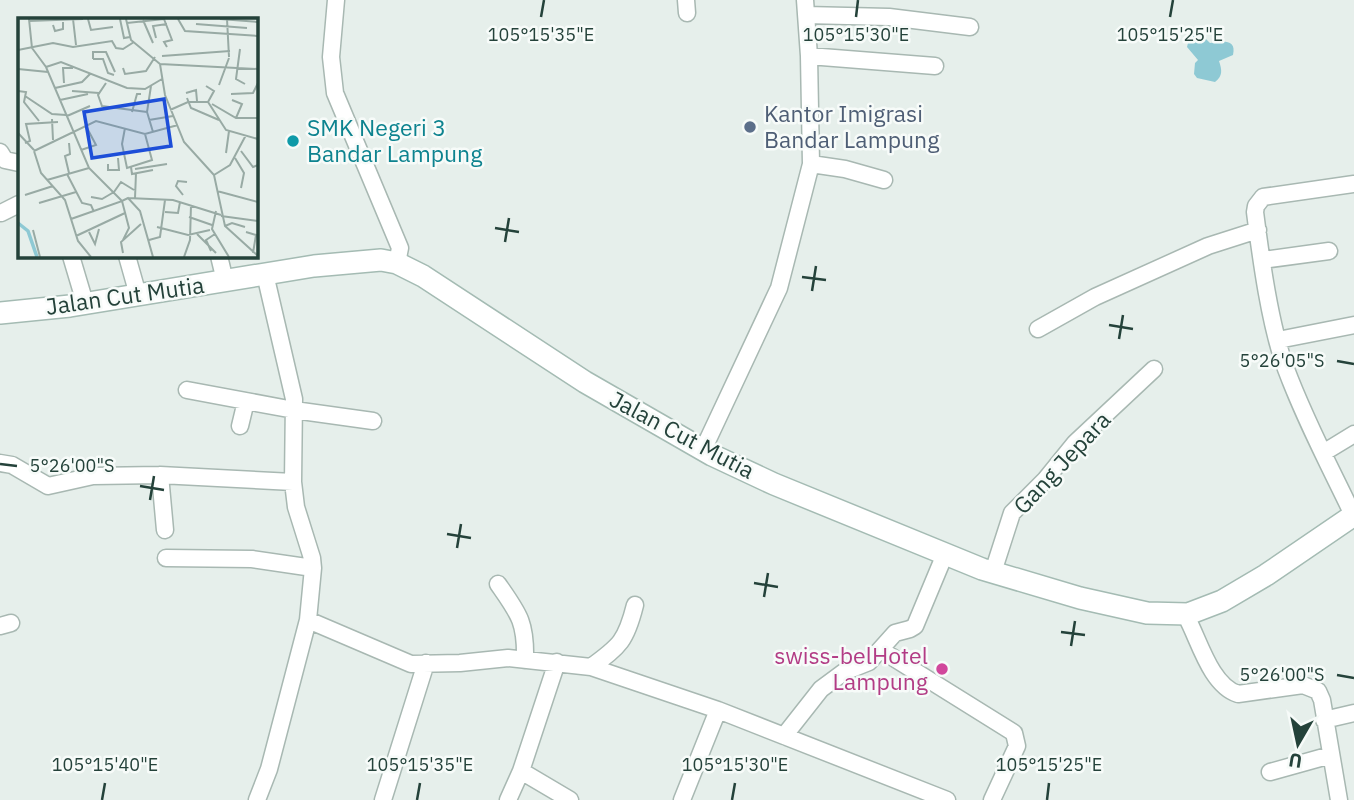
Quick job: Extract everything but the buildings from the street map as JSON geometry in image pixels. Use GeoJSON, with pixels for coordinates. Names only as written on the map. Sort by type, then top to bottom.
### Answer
{"type":"FeatureCollection","features":[{"type":"Feature","properties":{"kind":"main road","name":"Jalan Cut Mutia"},"geometry":{"type":"LineString","coordinates":[[0,313],[85,303],[314,266],[381,260],[397,263],[423,276],[629,409],[703,450],[774,484],[993,572],[1080,598],[1162,615],[1188,614],[1222,601],[1266,575],[1354,515]]}},
{"type":"Feature","properties":{"kind":"street"},"geometry":{"type":"LineString","coordinates":[[336,0],[331,57],[335,93],[400,248],[397,263]]}},
{"type":"Feature","properties":{"kind":"street"},"geometry":{"type":"LineString","coordinates":[[703,450],[779,288],[811,164],[809,56],[805,8],[970,27]]}},
{"type":"Feature","properties":{"kind":"street"},"geometry":{"type":"LineString","coordinates":[[809,56],[935,65]]}},
{"type":"Feature","properties":{"kind":"street"},"geometry":{"type":"LineString","coordinates":[[0,152],[5,160],[18,163]]}},
{"type":"Feature","properties":{"kind":"street"},"geometry":{"type":"LineString","coordinates":[[811,164],[845,169],[884,180]]}},
{"type":"Feature","properties":{"kind":"street"},"geometry":{"type":"LineString","coordinates":[[1354,184],[1263,197],[1256,206],[1263,260],[1286,368],[1323,453],[1354,515]]}},
{"type":"Feature","properties":{"kind":"street"},"geometry":{"type":"LineString","coordinates":[[1,213],[18,204]]}},
{"type":"Feature","properties":{"kind":"street"},"geometry":{"type":"LineString","coordinates":[[1038,329],[1095,297],[1208,246],[1258,230]]}},
{"type":"Feature","properties":{"kind":"street"},"geometry":{"type":"LineString","coordinates":[[1263,260],[1329,251]]}},
{"type":"Feature","properties":{"kind":"street"},"geometry":{"type":"LineString","coordinates":[[71,257],[85,303]]}},
{"type":"Feature","properties":{"kind":"street"},"geometry":{"type":"LineString","coordinates":[[127,257],[138,295]]}},
{"type":"Feature","properties":{"kind":"street"},"geometry":{"type":"LineString","coordinates":[[219,257],[225,281]]}},
{"type":"Feature","properties":{"kind":"street"},"geometry":{"type":"LineString","coordinates":[[257,800],[268,769],[307,620],[313,568],[296,507],[293,482],[294,399],[265,274]]}},
{"type":"Feature","properties":{"kind":"street"},"geometry":{"type":"LineString","coordinates":[[1278,340],[1354,325]]}},
{"type":"Feature","properties":{"kind":"street","name":"Gang Jepara"},"geometry":{"type":"LineString","coordinates":[[993,572],[1012,513],[1045,480],[1069,450],[1154,369]]}},
{"type":"Feature","properties":{"kind":"street"},"geometry":{"type":"LineString","coordinates":[[187,390],[294,410],[373,421]]}},
{"type":"Feature","properties":{"kind":"street"},"geometry":{"type":"LineString","coordinates":[[240,426],[246,401]]}},
{"type":"Feature","properties":{"kind":"street"},"geometry":{"type":"LineString","coordinates":[[1323,453],[1354,434]]}},
{"type":"Feature","properties":{"kind":"street"},"geometry":{"type":"LineString","coordinates":[[0,464],[12,465],[48,485],[93,476],[160,475],[293,482]]}},
{"type":"Feature","properties":{"kind":"street"},"geometry":{"type":"LineString","coordinates":[[160,475],[165,530]]}},
{"type":"Feature","properties":{"kind":"street"},"geometry":{"type":"LineString","coordinates":[[784,736],[821,689],[844,672],[869,662],[895,633],[915,626],[945,554]]}},
{"type":"Feature","properties":{"kind":"street"},"geometry":{"type":"LineString","coordinates":[[166,558],[252,559],[313,568]]}},
{"type":"Feature","properties":{"kind":"street"},"geometry":{"type":"LineString","coordinates":[[499,584],[521,617],[526,635],[525,660]]}},
{"type":"Feature","properties":{"kind":"street"},"geometry":{"type":"LineString","coordinates":[[591,667],[611,652],[628,633],[635,605]]}},
{"type":"Feature","properties":{"kind":"street"},"geometry":{"type":"LineString","coordinates":[[1188,614],[1189,622],[1213,672],[1229,691],[1237,694],[1310,686],[1321,695],[1339,800]]}},
{"type":"Feature","properties":{"kind":"street"},"geometry":{"type":"LineString","coordinates":[[307,620],[411,664],[508,658],[591,667],[718,710],[947,800]]}},
{"type":"Feature","properties":{"kind":"street"},"geometry":{"type":"LineString","coordinates":[[881,650],[1014,733],[1017,746],[992,800]]}},
{"type":"Feature","properties":{"kind":"street"},"geometry":{"type":"LineString","coordinates":[[383,800],[426,663]]}},
{"type":"Feature","properties":{"kind":"street"},"geometry":{"type":"LineString","coordinates":[[508,800],[557,663]]}},
{"type":"Feature","properties":{"kind":"street"},"geometry":{"type":"LineString","coordinates":[[682,800],[718,710]]}},
{"type":"Feature","properties":{"kind":"street"},"geometry":{"type":"LineString","coordinates":[[1324,720],[1354,713]]}},
{"type":"Feature","properties":{"kind":"street"},"geometry":{"type":"LineString","coordinates":[[1270,772],[1331,755]]}},
{"type":"Feature","properties":{"kind":"street"},"geometry":{"type":"LineString","coordinates":[[520,771],[570,800]]}},
{"type":"Feature","properties":{"kind":"water"},"geometry":{"type":"Polygon","coordinates":[[[1201,34],[1210,43],[1227,42],[1233,46],[1233,55],[1219,61],[1221,73],[1215,82],[1197,78],[1194,74],[1198,60],[1187,47],[1190,35],[1201,34]]]}},
{"type":"Feature","properties":{"kind":"place","name":"Kantor Imigrasi Bandar Lampung"},"geometry":{"type":"Point","coordinates":[750,127]}},
{"type":"Feature","properties":{"kind":"place","name":"SMK Negeri 3 Bandar Lampung"},"geometry":{"type":"Point","coordinates":[293,141]}},
{"type":"Feature","properties":{"kind":"place","name":"swiss-belHotel Lampung"},"geometry":{"type":"Point","coordinates":[942,669]}}]}
